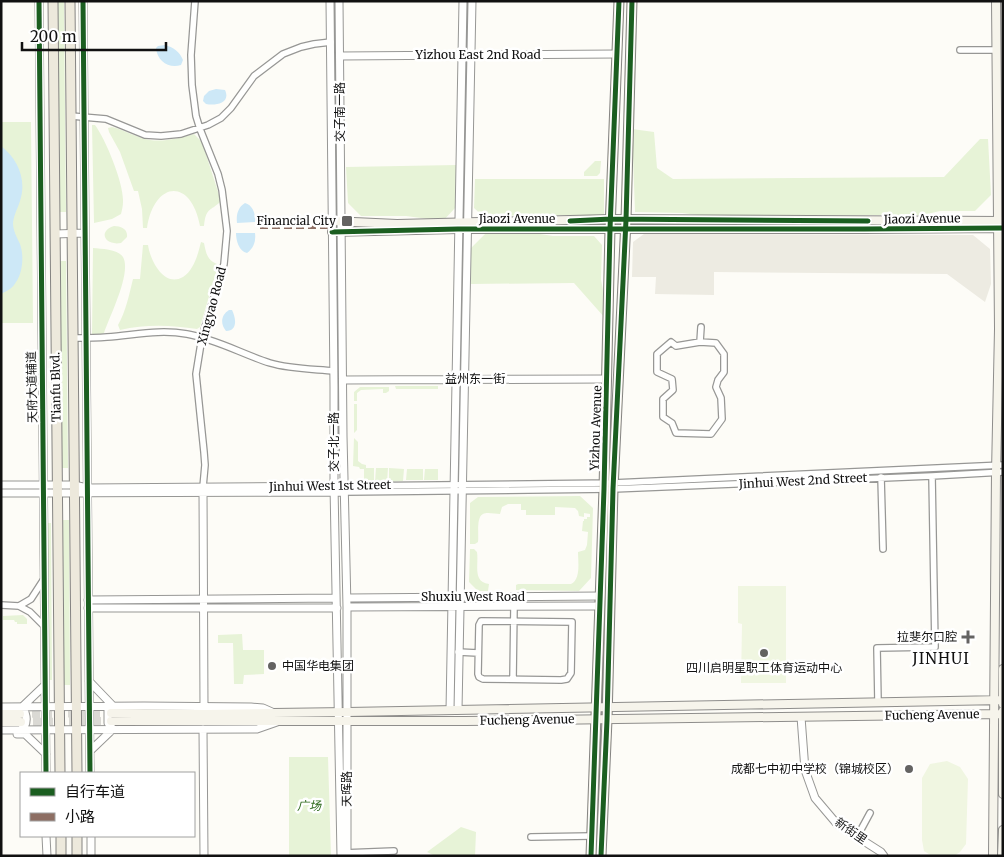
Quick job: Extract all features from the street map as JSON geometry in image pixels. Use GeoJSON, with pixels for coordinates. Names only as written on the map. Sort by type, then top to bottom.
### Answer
{"type":"FeatureCollection","features":[{"type":"Feature","properties":{"kind":"main road","name":"Tianfu Blvd."},"geometry":{"type":"LineString","coordinates":[[53,1],[60,772]]}},
{"type":"Feature","properties":{"kind":"main road","name":"Tianfu Blvd."},"geometry":{"type":"LineString","coordinates":[[70,1],[77,772]]}},
{"type":"Feature","properties":{"kind":"main road","name":"Yizhou Avenue"},"geometry":{"type":"LineString","coordinates":[[601,856],[607,720],[607,379],[619,1]]}},
{"type":"Feature","properties":{"kind":"main road","name":"Yizhou Avenue"},"geometry":{"type":"LineString","coordinates":[[591,856],[600,601],[625,224],[632,1]]}},
{"type":"Feature","properties":{"kind":"main road"},"geometry":{"type":"LineString","coordinates":[[993,856],[994,707],[1000,469],[1000,225],[996,1]]}},
{"type":"Feature","properties":{"kind":"main road","name":"Jiaozi Avenue"},"geometry":{"type":"LineString","coordinates":[[336,222],[463,226]]}},
{"type":"Feature","properties":{"kind":"main road","name":"Jiaozi Avenue"},"geometry":{"type":"LineString","coordinates":[[332,232],[463,226],[611,224],[864,230],[1000,225]]}},
{"type":"Feature","properties":{"kind":"main road"},"geometry":{"type":"LineString","coordinates":[[1003,668],[1003,794]]}},
{"type":"Feature","properties":{"kind":"main road","name":"Fucheng Avenue"},"geometry":{"type":"LineString","coordinates":[[112,725],[801,717],[994,707],[1003,700]]}},
{"type":"Feature","properties":{"kind":"main road","name":"Fucheng Avenue"},"geometry":{"type":"LineString","coordinates":[[112,710],[206,714],[878,702],[994,707],[1003,714]]}},
{"type":"Feature","properties":{"kind":"main road"},"geometry":{"type":"LineString","coordinates":[[1,714],[21,718]]}},
{"type":"Feature","properties":{"kind":"main road"},"geometry":{"type":"LineString","coordinates":[[1,722],[21,718]]}},
{"type":"Feature","properties":{"kind":"main road"},"geometry":{"type":"LineString","coordinates":[[1002,856],[1003,830]]}},
{"type":"Feature","properties":{"kind":"main road"},"geometry":{"type":"LineString","coordinates":[[60,837],[61,856]]}},
{"type":"Feature","properties":{"kind":"main road"},"geometry":{"type":"LineString","coordinates":[[77,837],[77,856]]}},
{"type":"Feature","properties":{"kind":"street","name":"天府大道辅道"},"geometry":{"type":"LineString","coordinates":[[39,1],[46,772]]}},
{"type":"Feature","properties":{"kind":"street"},"geometry":{"type":"LineString","coordinates":[[83,1],[90,772]]}},
{"type":"Feature","properties":{"kind":"street","name":"Xingyao Road"},"geometry":{"type":"LineString","coordinates":[[195,1],[191,55],[196,116],[220,182],[225,205],[227,231],[224,264],[202,337],[196,374],[204,452],[204,706]]}},
{"type":"Feature","properties":{"kind":"street","name":"交子南一路"},"geometry":{"type":"LineString","coordinates":[[330,1],[336,222]]}},
{"type":"Feature","properties":{"kind":"street","name":"交子南一路"},"geometry":{"type":"LineString","coordinates":[[336,222],[340,56],[339,1]]}},
{"type":"Feature","properties":{"kind":"street"},"geometry":{"type":"LineString","coordinates":[[462,1],[463,226]]}},
{"type":"Feature","properties":{"kind":"street"},"geometry":{"type":"LineString","coordinates":[[454,710],[463,226],[472,1]]}},
{"type":"Feature","properties":{"kind":"street"},"geometry":{"type":"LineString","coordinates":[[71,116],[106,119],[145,134],[161,136],[181,134],[208,125],[221,118],[231,108],[254,76],[283,54],[300,47],[331,42]]}},
{"type":"Feature","properties":{"kind":"street"},"geometry":{"type":"LineString","coordinates":[[960,50],[997,50]]}},
{"type":"Feature","properties":{"kind":"street","name":"Yizhou East 2nd Road"},"geometry":{"type":"LineString","coordinates":[[340,56],[617,54]]}},
{"type":"Feature","properties":{"kind":"street","name":"交子北一路"},"geometry":{"type":"LineString","coordinates":[[336,222],[341,231],[347,722]]}},
{"type":"Feature","properties":{"kind":"street","name":"交子北一路"},"geometry":{"type":"LineString","coordinates":[[336,222],[332,232],[338,722]]}},
{"type":"Feature","properties":{"kind":"street"},"geometry":{"type":"LineString","coordinates":[[55,234],[85,233]]}},
{"type":"Feature","properties":{"kind":"street"},"geometry":{"type":"LineString","coordinates":[[700,342],[701,327]]}},
{"type":"Feature","properties":{"kind":"street"},"geometry":{"type":"LineString","coordinates":[[73,338],[165,332],[190,334],[229,346],[272,363],[295,368],[334,371]]}},
{"type":"Feature","properties":{"kind":"street"},"geometry":{"type":"LineString","coordinates":[[671,342],[676,346],[700,342],[716,343],[724,354],[724,372],[718,380],[716,387],[721,398],[722,419],[711,434],[676,433],[672,423],[663,417],[663,399],[673,390],[672,379],[657,372],[657,354],[671,342]]}},
{"type":"Feature","properties":{"kind":"street","name":"益州东一街"},"geometry":{"type":"LineString","coordinates":[[343,380],[607,379]]}},
{"type":"Feature","properties":{"kind":"street","name":"Jinhui West 2nd Street"},"geometry":{"type":"LineString","coordinates":[[608,486],[1000,469]]}},
{"type":"Feature","properties":{"kind":"street","name":"Jinhui West 2nd Street"},"geometry":{"type":"LineString","coordinates":[[608,486],[932,476],[1000,469]]}},
{"type":"Feature","properties":{"kind":"street"},"geometry":{"type":"LineString","coordinates":[[878,702],[877,648],[935,647],[932,476]]}},
{"type":"Feature","properties":{"kind":"street"},"geometry":{"type":"LineString","coordinates":[[882,478],[884,549]]}},
{"type":"Feature","properties":{"kind":"street"},"geometry":{"type":"LineString","coordinates":[[1,485],[43,485],[57,489]]}},
{"type":"Feature","properties":{"kind":"street","name":"Jinhui West 1st Street"},"geometry":{"type":"LineString","coordinates":[[57,489],[203,490],[608,486]]}},
{"type":"Feature","properties":{"kind":"street"},"geometry":{"type":"LineString","coordinates":[[1,494],[43,493],[57,489]]}},
{"type":"Feature","properties":{"kind":"street"},"geometry":{"type":"LineString","coordinates":[[19,606],[31,598],[44,580]]}},
{"type":"Feature","properties":{"kind":"street","name":"Shuxiu West Road"},"geometry":{"type":"LineString","coordinates":[[346,598],[456,596],[600,601]]}},
{"type":"Feature","properties":{"kind":"street"},"geometry":{"type":"LineString","coordinates":[[88,600],[336,598]]}},
{"type":"Feature","properties":{"kind":"street","name":"Shuxiu West Road"},"geometry":{"type":"LineString","coordinates":[[347,607],[514,606],[600,601]]}},
{"type":"Feature","properties":{"kind":"street"},"geometry":{"type":"LineString","coordinates":[[1,605],[19,606],[30,612],[44,626]]}},
{"type":"Feature","properties":{"kind":"street"},"geometry":{"type":"LineString","coordinates":[[454,710],[458,652],[456,606]]}},
{"type":"Feature","properties":{"kind":"street"},"geometry":{"type":"LineString","coordinates":[[513,679],[514,606]]}},
{"type":"Feature","properties":{"kind":"street"},"geometry":{"type":"LineString","coordinates":[[88,608],[336,608]]}},
{"type":"Feature","properties":{"kind":"street"},"geometry":{"type":"LineString","coordinates":[[482,621],[572,622],[571,673],[567,679],[483,679],[478,674],[478,653],[479,625],[482,621]]}},
{"type":"Feature","properties":{"kind":"street"},"geometry":{"type":"LineString","coordinates":[[458,652],[478,653]]}},
{"type":"Feature","properties":{"kind":"street"},"geometry":{"type":"LineString","coordinates":[[89,681],[112,710]]}},
{"type":"Feature","properties":{"kind":"street"},"geometry":{"type":"LineString","coordinates":[[21,718],[45,685]]}},
{"type":"Feature","properties":{"kind":"street"},"geometry":{"type":"LineString","coordinates":[[1,730],[45,706],[89,706],[112,710],[204,706],[263,708],[273,712]]}},
{"type":"Feature","properties":{"kind":"street"},"geometry":{"type":"LineString","coordinates":[[1,707],[45,729],[90,729],[112,725],[203,730],[257,729],[277,722]]}},
{"type":"Feature","properties":{"kind":"street"},"geometry":{"type":"LineString","coordinates":[[112,710],[108,710],[108,723],[112,725]]}},
{"type":"Feature","properties":{"kind":"street","name":"新街里"},"geometry":{"type":"LineString","coordinates":[[801,717],[805,770],[816,798],[836,824],[881,852],[884,856]]}},
{"type":"Feature","properties":{"kind":"street","name":"天晖路"},"geometry":{"type":"LineString","coordinates":[[338,722],[344,854]]}},
{"type":"Feature","properties":{"kind":"street","name":"天晖路"},"geometry":{"type":"LineString","coordinates":[[344,854],[347,722]]}},
{"type":"Feature","properties":{"kind":"street"},"geometry":{"type":"LineString","coordinates":[[90,751],[112,725]]}},
{"type":"Feature","properties":{"kind":"street"},"geometry":{"type":"LineString","coordinates":[[203,730],[204,856]]}},
{"type":"Feature","properties":{"kind":"street"},"geometry":{"type":"LineString","coordinates":[[1,734],[25,734],[46,754]]}},
{"type":"Feature","properties":{"kind":"street"},"geometry":{"type":"LineString","coordinates":[[857,837],[870,813]]}},
{"type":"Feature","properties":{"kind":"street"},"geometry":{"type":"LineString","coordinates":[[531,837],[591,836]]}},
{"type":"Feature","properties":{"kind":"street"},"geometry":{"type":"LineString","coordinates":[[46,837],[46,856]]}},
{"type":"Feature","properties":{"kind":"street"},"geometry":{"type":"LineString","coordinates":[[90,837],[91,856]]}},
{"type":"Feature","properties":{"kind":"street"},"geometry":{"type":"LineString","coordinates":[[344,854],[394,851]]}},
{"type":"Feature","properties":{"kind":"green space"},"geometry":{"type":"Polygon","coordinates":[[[58,1],[64,1],[66,212],[60,212],[58,1]]]}},
{"type":"Feature","properties":{"kind":"green space"},"geometry":{"type":"Polygon","coordinates":[[[1,122],[31,122],[33,323],[1,323],[1,122]]]}},
{"type":"Feature","properties":{"kind":"green space"},"geometry":{"type":"Polygon","coordinates":[[[92,125],[95,125],[114,162],[123,194],[121,214],[112,219],[94,223],[92,125]]]}},
{"type":"Feature","properties":{"kind":"green space"},"geometry":{"type":"Polygon","coordinates":[[[112,127],[150,140],[166,140],[194,134],[202,142],[221,201],[209,210],[204,226],[200,226],[189,199],[181,193],[173,191],[164,194],[157,201],[151,212],[147,228],[143,228],[142,209],[138,191],[134,191],[120,152],[109,132],[108,128],[112,127]]]}},
{"type":"Feature","properties":{"kind":"green space"},"geometry":{"type":"Polygon","coordinates":[[[632,129],[654,132],[657,168],[673,179],[944,177],[980,139],[988,139],[991,195],[975,211],[940,211],[923,215],[698,215],[635,212],[632,129]]]}},
{"type":"Feature","properties":{"kind":"green space"},"geometry":{"type":"Polygon","coordinates":[[[595,161],[601,161],[600,173],[597,176],[584,176],[584,172],[595,161]]]}},
{"type":"Feature","properties":{"kind":"green space"},"geometry":{"type":"Polygon","coordinates":[[[456,165],[456,207],[443,221],[406,216],[361,216],[348,203],[346,167],[456,165]]]}},
{"type":"Feature","properties":{"kind":"green space"},"geometry":{"type":"Polygon","coordinates":[[[475,179],[604,179],[604,215],[483,216],[474,208],[475,179]]]}},
{"type":"Feature","properties":{"kind":"green space"},"geometry":{"type":"Polygon","coordinates":[[[114,226],[121,227],[126,232],[127,237],[121,243],[110,242],[105,238],[106,231],[114,226]]]}},
{"type":"Feature","properties":{"kind":"green space"},"geometry":{"type":"Polygon","coordinates":[[[527,232],[553,236],[594,236],[602,245],[601,280],[605,318],[574,283],[471,284],[471,248],[486,233],[527,232]]]}},
{"type":"Feature","properties":{"kind":"green space"},"geometry":{"type":"Polygon","coordinates":[[[201,242],[204,243],[209,258],[218,266],[200,327],[197,329],[149,326],[120,330],[118,325],[125,309],[133,279],[140,279],[143,245],[148,245],[159,271],[170,279],[176,279],[183,277],[190,270],[201,242]]]}},
{"type":"Feature","properties":{"kind":"green space"},"geometry":{"type":"Polygon","coordinates":[[[93,248],[110,250],[121,254],[125,264],[125,273],[119,295],[104,333],[100,335],[92,335],[93,248]]]}},
{"type":"Feature","properties":{"kind":"green space"},"geometry":{"type":"Polygon","coordinates":[[[60,261],[66,261],[68,468],[62,468],[60,261]]]}},
{"type":"Feature","properties":{"kind":"green space"},"geometry":{"type":"Polygon","coordinates":[[[395,386],[438,386],[438,389],[396,389],[395,386]]]}},
{"type":"Feature","properties":{"kind":"green space"},"geometry":{"type":"Polygon","coordinates":[[[360,387],[389,387],[389,391],[383,393],[383,389],[361,390],[357,393],[357,401],[354,401],[354,392],[360,387]]]}},
{"type":"Feature","properties":{"kind":"green space"},"geometry":{"type":"Polygon","coordinates":[[[354,404],[357,404],[357,430],[354,433],[354,404]]]}},
{"type":"Feature","properties":{"kind":"green space"},"geometry":{"type":"Polygon","coordinates":[[[354,438],[358,442],[358,461],[366,465],[366,468],[374,468],[374,482],[364,482],[364,469],[353,466],[354,438]]]}},
{"type":"Feature","properties":{"kind":"green space"},"geometry":{"type":"Polygon","coordinates":[[[376,468],[388,468],[387,482],[375,482],[376,468]]]}},
{"type":"Feature","properties":{"kind":"green space"},"geometry":{"type":"Polygon","coordinates":[[[389,468],[404,469],[403,481],[389,482],[389,468]]]}},
{"type":"Feature","properties":{"kind":"green space"},"geometry":{"type":"Polygon","coordinates":[[[407,469],[423,469],[423,480],[406,480],[407,469]]]}},
{"type":"Feature","properties":{"kind":"green space"},"geometry":{"type":"Polygon","coordinates":[[[425,469],[438,469],[438,480],[424,480],[425,469]]]}},
{"type":"Feature","properties":{"kind":"green space"},"geometry":{"type":"Polygon","coordinates":[[[580,496],[593,508],[591,578],[579,591],[516,590],[516,585],[571,584],[574,582],[578,570],[578,552],[585,550],[587,545],[588,532],[582,531],[583,521],[590,517],[590,514],[584,513],[584,517],[579,516],[575,508],[555,507],[555,515],[526,515],[526,510],[521,510],[521,504],[508,504],[502,507],[500,514],[487,513],[481,516],[479,519],[478,542],[470,544],[470,503],[478,497],[580,496]]]}},
{"type":"Feature","properties":{"kind":"green space"},"geometry":{"type":"Polygon","coordinates":[[[63,520],[69,520],[70,685],[64,685],[63,520]]]}},
{"type":"Feature","properties":{"kind":"green space"},"geometry":{"type":"Polygon","coordinates":[[[45,523],[51,523],[52,680],[46,680],[45,523]]]}},
{"type":"Feature","properties":{"kind":"green space"},"geometry":{"type":"Polygon","coordinates":[[[470,549],[474,549],[477,552],[478,576],[484,583],[489,584],[488,591],[478,591],[469,582],[470,549]]]}},
{"type":"Feature","properties":{"kind":"green space","name":"四川启明星职工体育运动中心"},"geometry":{"type":"Polygon","coordinates":[[[738,586],[786,586],[786,683],[741,683],[742,624],[738,623],[738,586]]]}},
{"type":"Feature","properties":{"kind":"green space"},"geometry":{"type":"Polygon","coordinates":[[[23,615],[27,619],[27,624],[17,624],[14,620],[3,620],[3,616],[23,615]]]}},
{"type":"Feature","properties":{"kind":"green space"},"geometry":{"type":"Polygon","coordinates":[[[242,634],[243,650],[264,650],[264,674],[244,675],[243,684],[234,684],[233,643],[218,643],[218,635],[242,634]]]}},
{"type":"Feature","properties":{"kind":"green space","name":"广场"},"geometry":{"type":"Polygon","coordinates":[[[289,757],[328,757],[331,856],[289,856],[289,757]]]}},
{"type":"Feature","properties":{"kind":"green space"},"geometry":{"type":"Polygon","coordinates":[[[947,761],[960,767],[968,779],[966,844],[954,856],[932,856],[924,851],[922,840],[922,778],[930,764],[947,761]]]}},
{"type":"Feature","properties":{"kind":"green space"},"geometry":{"type":"Polygon","coordinates":[[[461,827],[476,832],[475,856],[435,856],[427,852],[461,827]]]}},
{"type":"Feature","properties":{"kind":"shaded area"},"geometry":{"type":"Polygon","coordinates":[[[644,234],[973,235],[990,249],[991,284],[985,302],[947,274],[714,272],[714,295],[655,294],[656,277],[632,277],[633,242],[644,234]]]}},
{"type":"Feature","properties":{"kind":"water"},"geometry":{"type":"Polygon","coordinates":[[[165,45],[178,52],[183,60],[181,65],[168,65],[161,60],[156,48],[165,45]]]}},
{"type":"Feature","properties":{"kind":"water"},"geometry":{"type":"Polygon","coordinates":[[[216,89],[225,90],[226,98],[224,101],[218,104],[206,104],[203,101],[204,96],[209,91],[216,89]]]}},
{"type":"Feature","properties":{"kind":"water"},"geometry":{"type":"Polygon","coordinates":[[[1,146],[12,157],[20,170],[22,178],[22,193],[13,223],[14,231],[20,244],[22,258],[21,268],[15,284],[1,294],[1,146]]]}},
{"type":"Feature","properties":{"kind":"water"},"geometry":{"type":"Polygon","coordinates":[[[245,203],[253,211],[255,222],[237,223],[238,212],[245,203]]]}},
{"type":"Feature","properties":{"kind":"water"},"geometry":{"type":"Polygon","coordinates":[[[236,233],[255,233],[254,244],[247,253],[238,245],[236,233]]]}},
{"type":"Feature","properties":{"kind":"water"},"geometry":{"type":"Polygon","coordinates":[[[232,310],[235,324],[233,329],[226,331],[222,320],[224,314],[232,310]]]}},
{"type":"Feature","properties":{"kind":"tunnel"},"geometry":{"type":"LineString","coordinates":[[20,714],[111,713]]}},
{"type":"Feature","properties":{"kind":"tunnel"},"geometry":{"type":"LineString","coordinates":[[21,722],[111,721]]}},
{"type":"Feature","properties":{"kind":"marked path"},"geometry":{"type":"LineString","coordinates":[[260,227],[332,227]]}},
{"type":"Feature","properties":{"kind":"cycle path"},"geometry":{"type":"LineString","coordinates":[[39,1],[46,772]]}},
{"type":"Feature","properties":{"kind":"cycle path"},"geometry":{"type":"LineString","coordinates":[[83,1],[90,772]]}},
{"type":"Feature","properties":{"kind":"cycle path"},"geometry":{"type":"LineString","coordinates":[[591,856],[604,489],[610,229],[619,1]]}},
{"type":"Feature","properties":{"kind":"cycle path"},"geometry":{"type":"LineString","coordinates":[[601,856],[607,720],[613,489],[626,220],[632,1]]}},
{"type":"Feature","properties":{"kind":"cycle path"},"geometry":{"type":"LineString","coordinates":[[570,221],[611,219],[868,221]]}},
{"type":"Feature","properties":{"kind":"cycle path"},"geometry":{"type":"LineString","coordinates":[[332,232],[458,229],[1003,228]]}},
{"type":"Feature","properties":{"kind":"place","name":"Financial City"},"geometry":{"type":"Point","coordinates":[347,221]}},
{"type":"Feature","properties":{"kind":"place","name":"拉斐尔口腔"},"geometry":{"type":"Point","coordinates":[968,637]}},
{"type":"Feature","properties":{"kind":"place","name":"四川启明星职工体育运动中心"},"geometry":{"type":"Point","coordinates":[764,653]}},
{"type":"Feature","properties":{"kind":"place","name":"中国华电集团"},"geometry":{"type":"Point","coordinates":[272,666]}},
{"type":"Feature","properties":{"kind":"place","name":"成都七中初中学校（锦城校区）"},"geometry":{"type":"Point","coordinates":[909,769]}},
{"type":"Feature","properties":{"kind":"district","name":"JINHUI"},"geometry":{"type":"Point","coordinates":[941,659]}}]}
